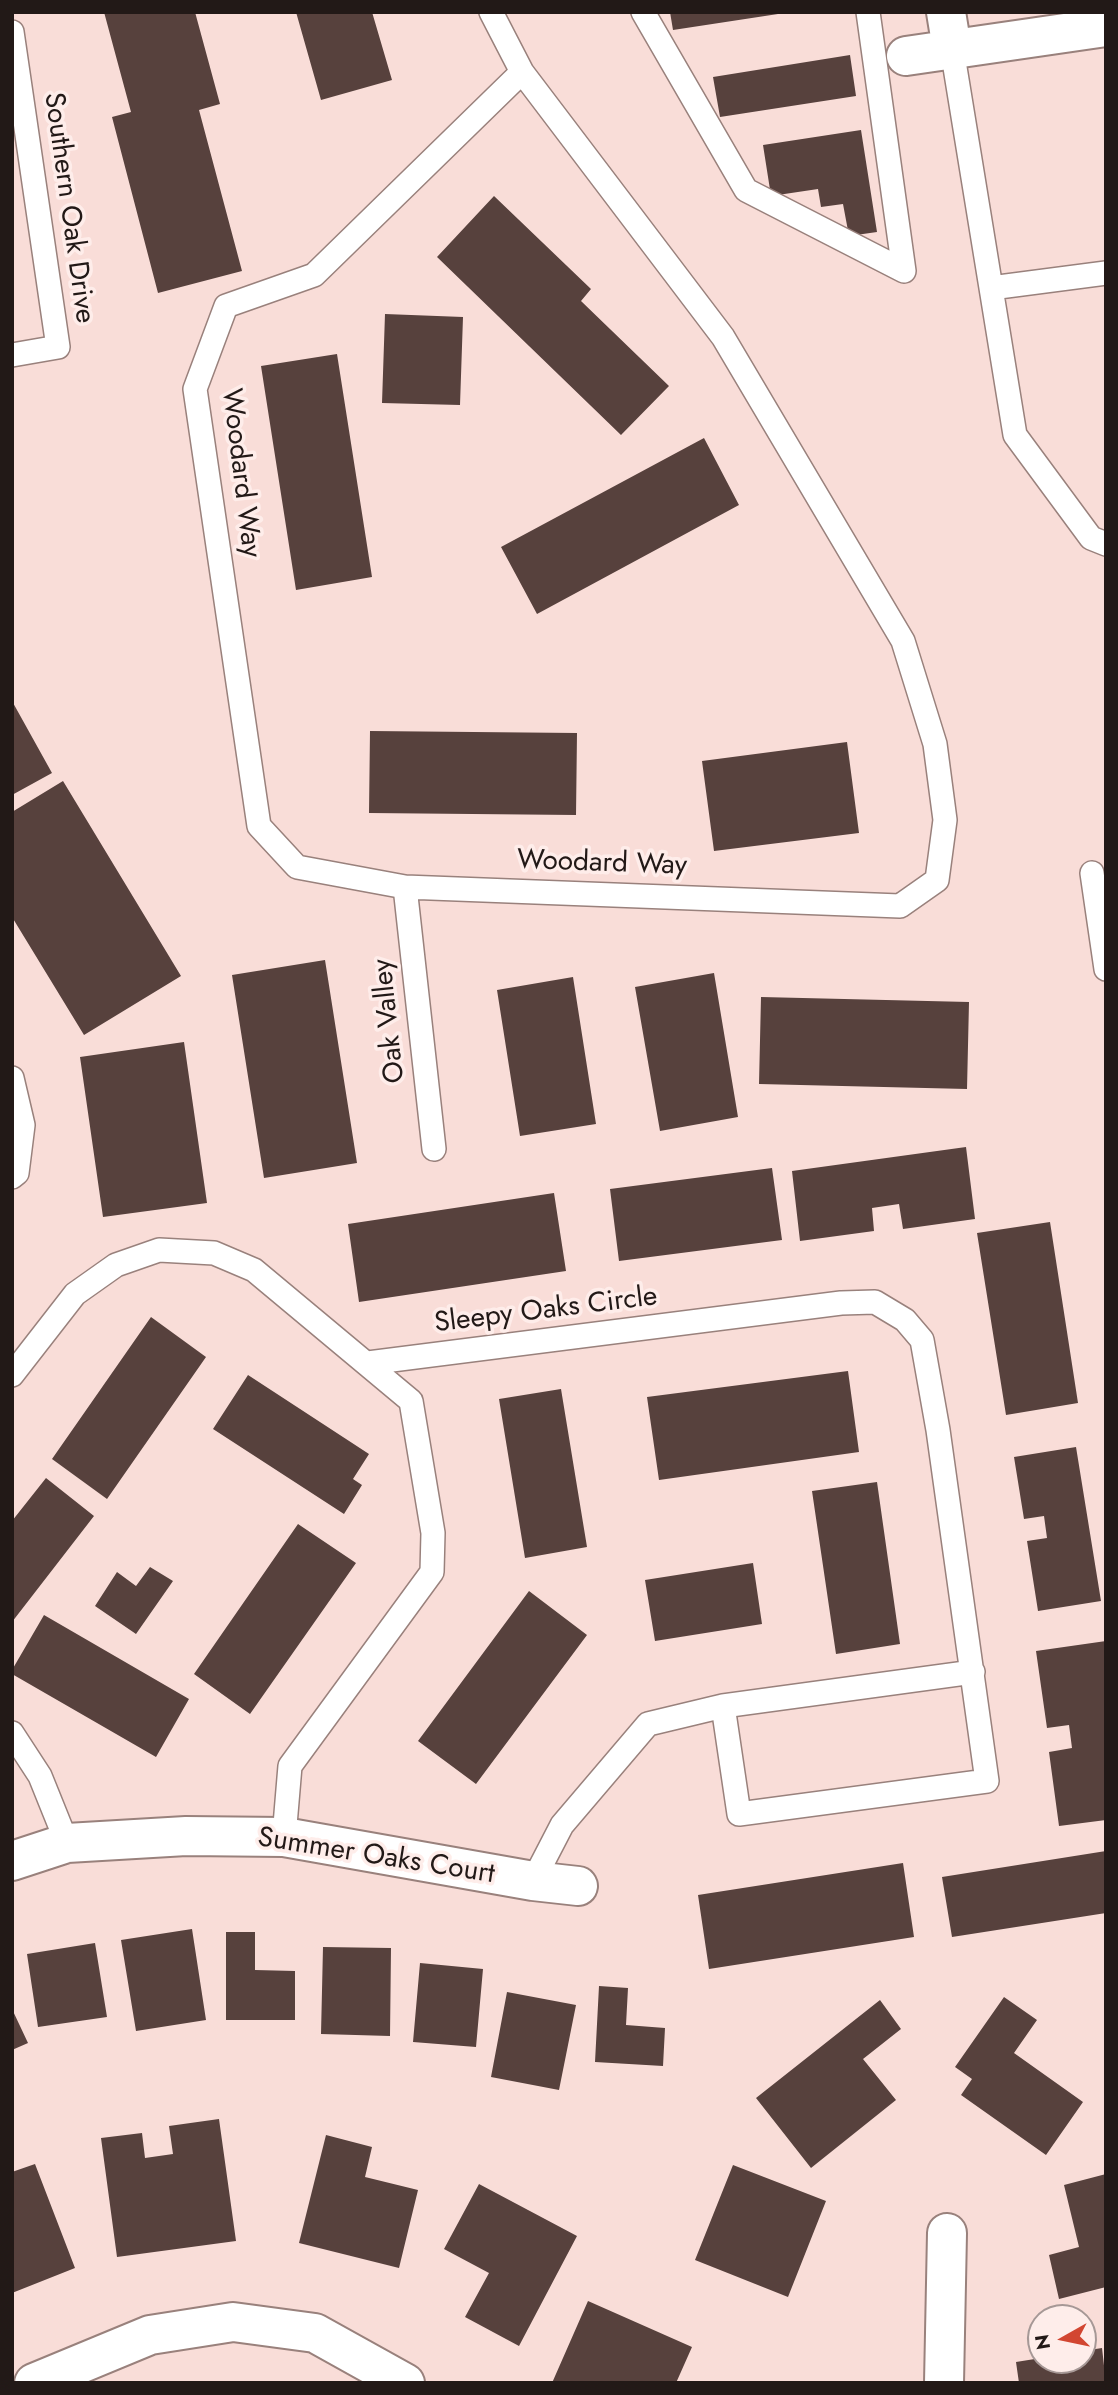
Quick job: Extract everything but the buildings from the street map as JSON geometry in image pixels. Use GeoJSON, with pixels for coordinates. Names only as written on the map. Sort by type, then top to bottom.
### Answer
{"type":"FeatureCollection","features":[{"type":"Feature","properties":{"kind":"street"},"geometry":{"type":"LineString","coordinates":[[906,56],[949,31],[1106,27]]}},
{"type":"Feature","properties":{"kind":"street","name":"Summer Oaks Court"},"geometry":{"type":"LineString","coordinates":[[12,1861],[67,1843],[186,1836],[284,1838],[533,1881],[578,1886]]}},
{"type":"Feature","properties":{"kind":"street"},"geometry":{"type":"LineString","coordinates":[[944,2383],[947,2233]]}},
{"type":"Feature","properties":{"kind":"street"},"geometry":{"type":"LineString","coordinates":[[34,2383],[150,2335],[233,2322],[315,2333],[405,2383]]}},
{"type":"Feature","properties":{"kind":"lane","name":"Woodard Way"},"geometry":{"type":"LineString","coordinates":[[491,12],[522,72],[723,337],[902,641],[935,744],[945,820],[937,880],[900,906],[405,887],[297,867],[259,826],[195,389],[226,306],[313,275],[522,72]]}},
{"type":"Feature","properties":{"kind":"lane"},"geometry":{"type":"LineString","coordinates":[[643,12],[747,190],[904,271],[868,12]]}},
{"type":"Feature","properties":{"kind":"lane"},"geometry":{"type":"LineString","coordinates":[[949,31],[1014,435],[1091,538],[1106,544]]}},
{"type":"Feature","properties":{"kind":"lane","name":"Southern Oak Drive"},"geometry":{"type":"LineString","coordinates":[[12,32],[58,347],[12,355]]}},
{"type":"Feature","properties":{"kind":"lane"},"geometry":{"type":"LineString","coordinates":[[991,288],[1106,273]]}},
{"type":"Feature","properties":{"kind":"lane"},"geometry":{"type":"LineString","coordinates":[[1092,873],[1106,969]]}},
{"type":"Feature","properties":{"kind":"lane","name":"Oak Valley"},"geometry":{"type":"LineString","coordinates":[[405,887],[434,1149]]}},
{"type":"Feature","properties":{"kind":"lane"},"geometry":{"type":"LineString","coordinates":[[12,1078],[23,1125],[17,1173],[12,1177]]}},
{"type":"Feature","properties":{"kind":"lane"},"geometry":{"type":"LineString","coordinates":[[12,1375],[75,1294],[116,1265],[159,1250],[214,1253],[254,1270],[411,1401],[433,1532],[432,1572],[290,1766],[284,1838]]}},
{"type":"Feature","properties":{"kind":"lane","name":"Sleepy Oaks Circle"},"geometry":{"type":"LineString","coordinates":[[368,1363],[841,1304],[875,1302],[905,1320],[922,1340],[974,1672],[987,1781],[739,1814],[723,1706]]}},
{"type":"Feature","properties":{"kind":"lane","name":"Summer Oaks Court"},"geometry":{"type":"LineString","coordinates":[[533,1881],[562,1825],[648,1724],[723,1706],[974,1672]]}},
{"type":"Feature","properties":{"kind":"lane"},"geometry":{"type":"LineString","coordinates":[[12,1733],[40,1776],[67,1843]]}}]}
